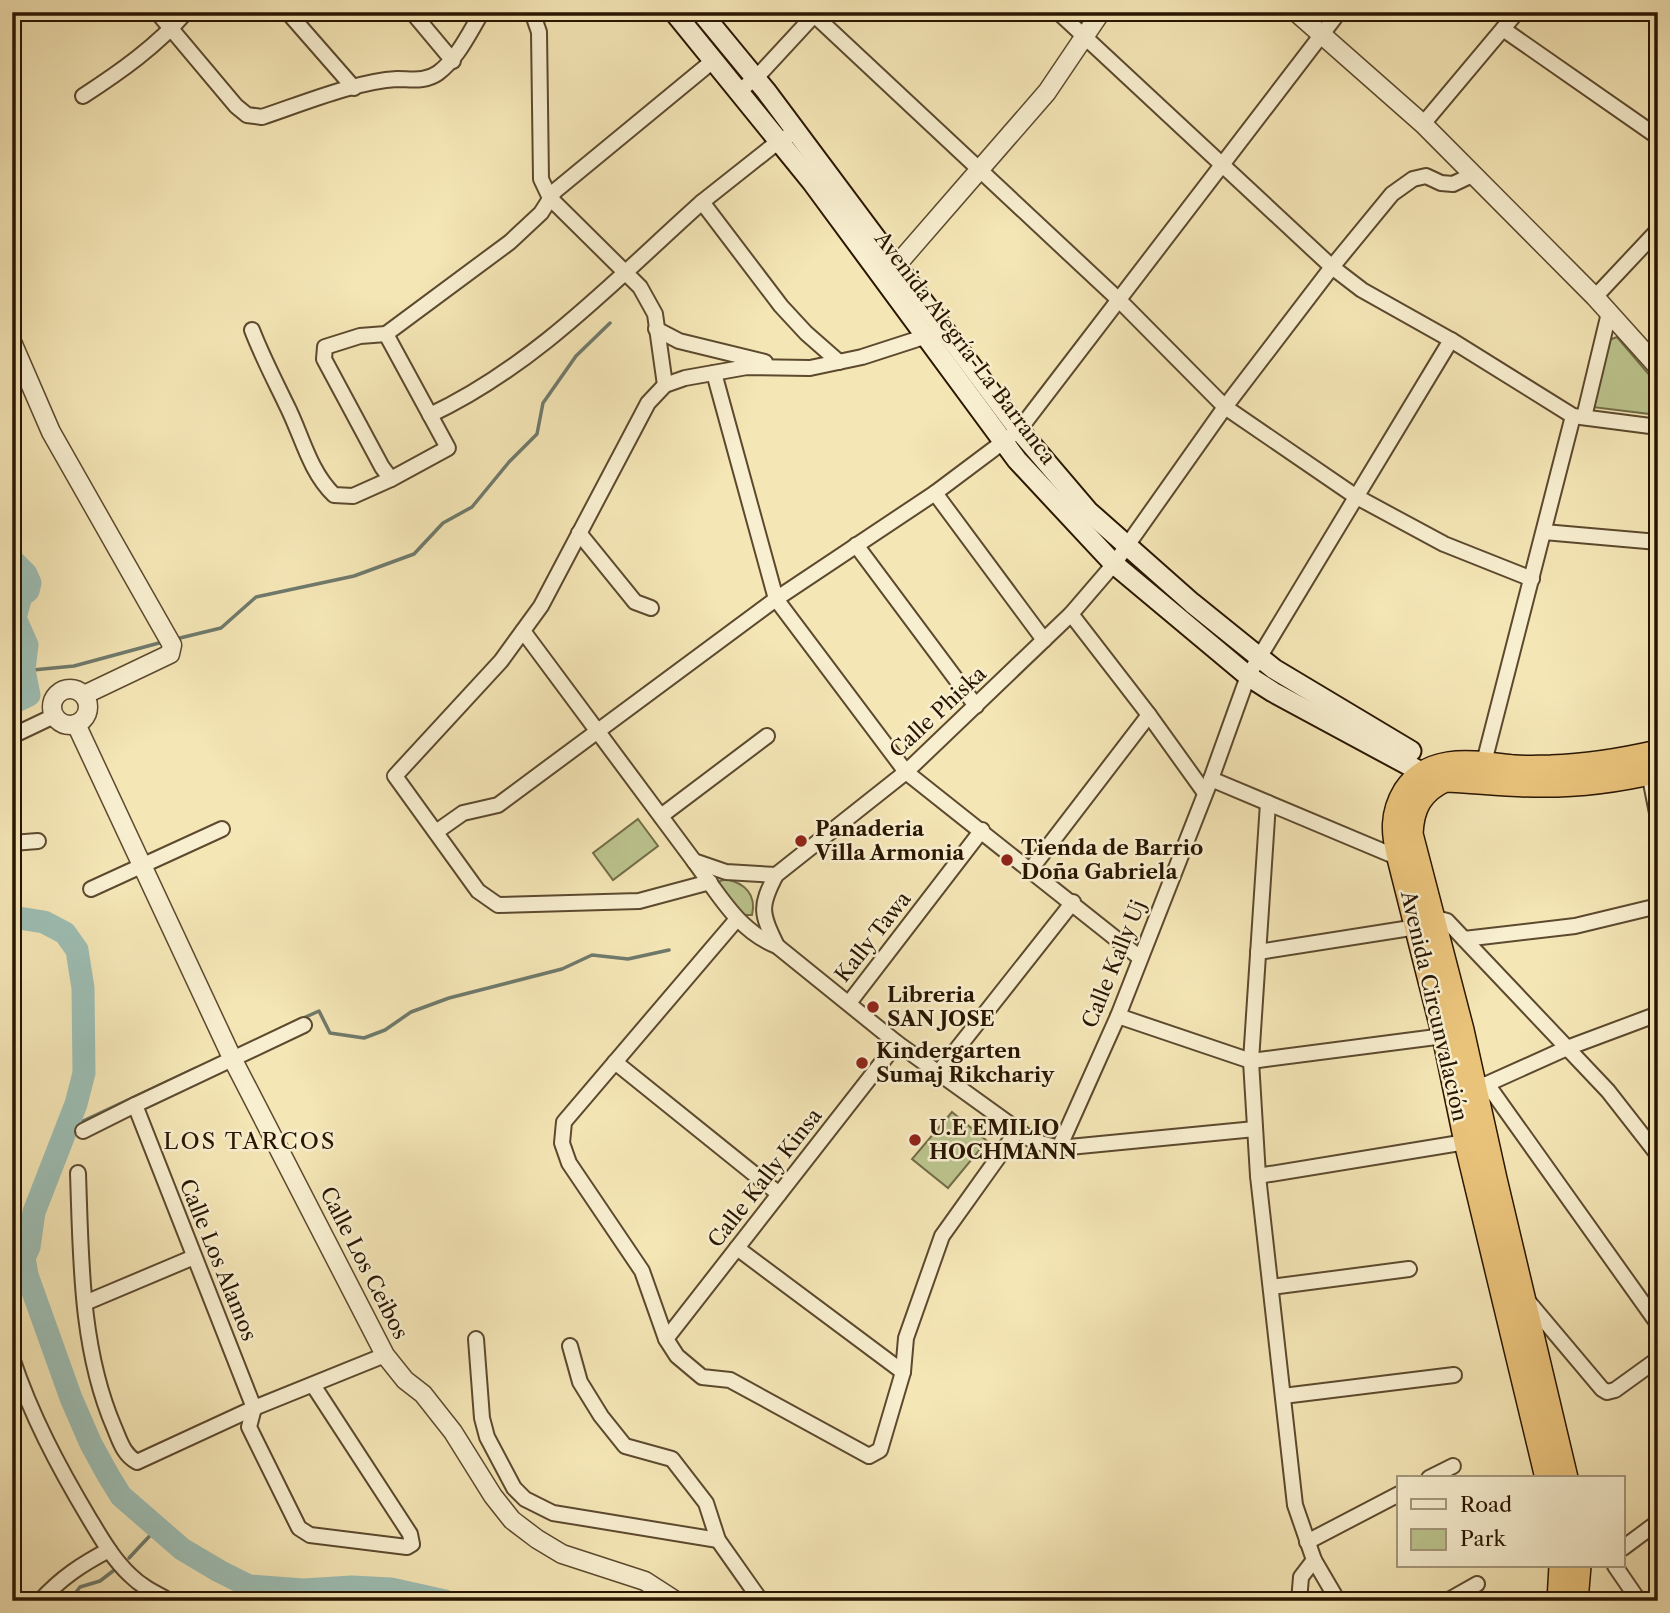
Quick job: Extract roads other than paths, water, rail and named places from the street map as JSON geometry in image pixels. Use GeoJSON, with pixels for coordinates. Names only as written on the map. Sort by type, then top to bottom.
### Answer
{"type":"FeatureCollection","features":[{"type":"Feature","properties":{"kind":"highway"},"geometry":{"type":"LineString","coordinates":[[1434,777],[1461,762],[1482,772],[1530,785],[1570,785],[1604,782],[1652,763]]}},
{"type":"Feature","properties":{"kind":"highway","name":"Avenida Circunvalación"},"geometry":{"type":"LineString","coordinates":[[1434,777],[1417,802],[1407,856],[1466,1142],[1521,1311],[1565,1476]]}},
{"type":"Feature","properties":{"kind":"highway","name":"Avenida Circunvalación"},"geometry":{"type":"LineString","coordinates":[[1422,922],[1481,1085],[1547,1476]]}},
{"type":"Feature","properties":{"kind":"highway"},"geometry":{"type":"LineString","coordinates":[[1559,1601],[1561,1568]]}},
{"type":"Feature","properties":{"kind":"highway"},"geometry":{"type":"LineString","coordinates":[[1576,1601],[1579,1568]]}},
{"type":"Feature","properties":{"kind":"main road","name":"Avenida Alegría-La Barranca"},"geometry":{"type":"LineString","coordinates":[[674,12],[739,91],[788,136]]}},
{"type":"Feature","properties":{"kind":"main road","name":"Avenida Alegría-La Barranca"},"geometry":{"type":"LineString","coordinates":[[701,12],[756,78],[788,136],[935,333],[1088,511],[1259,658],[1434,777]]}},
{"type":"Feature","properties":{"kind":"main road","name":"Avenida Alegría-La Barranca"},"geometry":{"type":"LineString","coordinates":[[935,333],[1003,443],[1114,564],[1248,676],[1273,692],[1434,777]]}},
{"type":"Feature","properties":{"kind":"street"},"geometry":{"type":"LineString","coordinates":[[157,12],[236,106],[247,115],[262,117],[354,88],[395,79],[425,80],[453,61],[482,12]]}},
{"type":"Feature","properties":{"kind":"street"},"geometry":{"type":"LineString","coordinates":[[83,96],[118,74],[171,29],[186,12]]}},
{"type":"Feature","properties":{"kind":"street"},"geometry":{"type":"LineString","coordinates":[[412,12],[453,61]]}},
{"type":"Feature","properties":{"kind":"street"},"geometry":{"type":"LineString","coordinates":[[532,12],[539,32],[540,172],[550,198],[640,287],[655,314],[665,385]]}},
{"type":"Feature","properties":{"kind":"street"},"geometry":{"type":"LineString","coordinates":[[1058,12],[1332,267],[1362,290],[1579,416],[1658,427]]}},
{"type":"Feature","properties":{"kind":"street"},"geometry":{"type":"LineString","coordinates":[[890,274],[1047,92],[1101,12]]}},
{"type":"Feature","properties":{"kind":"street"},"geometry":{"type":"LineString","coordinates":[[1296,12],[1423,124],[1595,297],[1658,367]]}},
{"type":"Feature","properties":{"kind":"street"},"geometry":{"type":"LineString","coordinates":[[436,832],[463,813],[498,805],[776,599],[935,492],[1019,430],[1339,12]]}},
{"type":"Feature","properties":{"kind":"street"},"geometry":{"type":"LineString","coordinates":[[1423,124],[1517,12]]}},
{"type":"Feature","properties":{"kind":"street"},"geometry":{"type":"LineString","coordinates":[[739,91],[756,78],[814,13],[1120,301],[1225,407],[1355,496],[1444,544],[1532,579]]}},
{"type":"Feature","properties":{"kind":"street"},"geometry":{"type":"LineString","coordinates":[[291,16],[354,88]]}},
{"type":"Feature","properties":{"kind":"street"},"geometry":{"type":"LineString","coordinates":[[1503,29],[1658,137]]}},
{"type":"Feature","properties":{"kind":"street"},"geometry":{"type":"LineString","coordinates":[[391,479],[324,359],[325,347],[360,337],[386,334],[510,242],[541,213],[550,198],[569,178],[714,60]]}},
{"type":"Feature","properties":{"kind":"street"},"geometry":{"type":"LineString","coordinates":[[430,415],[452,405],[514,367],[564,326],[702,202],[788,136]]}},
{"type":"Feature","properties":{"kind":"street","name":"Calle Phiska"},"geometry":{"type":"LineString","coordinates":[[776,874],[906,772],[1071,614],[1127,547],[1225,407],[1332,267],[1392,194],[1413,179],[1426,176],[1441,183],[1453,184],[1472,176]]}},
{"type":"Feature","properties":{"kind":"street"},"geometry":{"type":"LineString","coordinates":[[702,202],[781,306],[839,362]]}},
{"type":"Feature","properties":{"kind":"street"},"geometry":{"type":"LineString","coordinates":[[1595,297],[1658,230]]}},
{"type":"Feature","properties":{"kind":"street"},"geometry":{"type":"LineString","coordinates":[[1482,772],[1544,531],[1609,313]]}},
{"type":"Feature","properties":{"kind":"street"},"geometry":{"type":"LineString","coordinates":[[656,329],[679,341],[787,367]]}},
{"type":"Feature","properties":{"kind":"street"},"geometry":{"type":"LineString","coordinates":[[252,330],[264,363],[287,405],[321,483],[334,495],[353,496],[448,448],[386,334]]}},
{"type":"Feature","properties":{"kind":"street"},"geometry":{"type":"LineString","coordinates":[[710,882],[639,901],[498,905],[478,891],[395,776],[501,661],[541,606],[648,403],[665,385],[685,378],[747,368],[810,368],[935,333]]}},
{"type":"Feature","properties":{"kind":"street","name":"Calle Kally Uj"},"geometry":{"type":"LineString","coordinates":[[1059,1148],[1118,1016],[1248,676],[1451,340]]}},
{"type":"Feature","properties":{"kind":"street"},"geometry":{"type":"LineString","coordinates":[[12,342],[51,432],[173,645],[170,654],[84,695]]}},
{"type":"Feature","properties":{"kind":"street"},"geometry":{"type":"LineString","coordinates":[[714,373],[776,599],[906,772],[1139,957]]}},
{"type":"Feature","properties":{"kind":"street"},"geometry":{"type":"LineString","coordinates":[[935,492],[1044,640]]}},
{"type":"Feature","properties":{"kind":"street"},"geometry":{"type":"LineString","coordinates":[[1544,531],[1658,542]]}},
{"type":"Feature","properties":{"kind":"street"},"geometry":{"type":"LineString","coordinates":[[579,533],[635,602],[651,608]]}},
{"type":"Feature","properties":{"kind":"street"},"geometry":{"type":"LineString","coordinates":[[856,545],[976,706]]}},
{"type":"Feature","properties":{"kind":"street"},"geometry":{"type":"LineString","coordinates":[[1071,614],[1208,786],[1268,803],[1407,856]]}},
{"type":"Feature","properties":{"kind":"street"},"geometry":{"type":"LineString","coordinates":[[523,631],[737,919],[759,939],[777,946],[897,1042],[1033,1141],[1059,1148],[1255,1129]]}},
{"type":"Feature","properties":{"kind":"street"},"geometry":{"type":"LineString","coordinates":[[68,689],[84,695],[88,703],[87,712],[76,724],[68,725],[54,716],[52,708],[59,692],[68,689]]}},
{"type":"Feature","properties":{"kind":"street"},"geometry":{"type":"LineString","coordinates":[[1031,869],[1150,715]]}},
{"type":"Feature","properties":{"kind":"street"},"geometry":{"type":"LineString","coordinates":[[12,736],[54,716]]}},
{"type":"Feature","properties":{"kind":"street","name":"Calle Los Ceibos"},"geometry":{"type":"LineString","coordinates":[[76,724],[233,1060],[385,1354],[405,1380],[424,1394],[512,1520],[562,1554],[645,1581],[676,1601]]}},
{"type":"Feature","properties":{"kind":"street"},"geometry":{"type":"LineString","coordinates":[[661,816],[767,736]]}},
{"type":"Feature","properties":{"kind":"street"},"geometry":{"type":"LineString","coordinates":[[1652,763],[1658,818]]}},
{"type":"Feature","properties":{"kind":"street"},"geometry":{"type":"LineString","coordinates":[[1268,803],[1251,1061],[1258,1176],[1296,1505],[1314,1560],[1338,1601]]}},
{"type":"Feature","properties":{"kind":"street"},"geometry":{"type":"LineString","coordinates":[[91,889],[222,829]]}},
{"type":"Feature","properties":{"kind":"street","name":"Kally Tawa"},"geometry":{"type":"LineString","coordinates":[[849,1003],[982,830]]}},
{"type":"Feature","properties":{"kind":"street"},"geometry":{"type":"LineString","coordinates":[[12,843],[38,841]]}},
{"type":"Feature","properties":{"kind":"street"},"geometry":{"type":"LineString","coordinates":[[694,861],[726,872],[776,874],[764,898],[764,919],[777,946]]}},
{"type":"Feature","properties":{"kind":"street"},"geometry":{"type":"LineString","coordinates":[[938,1073],[1073,902]]}},
{"type":"Feature","properties":{"kind":"street"},"geometry":{"type":"LineString","coordinates":[[1464,939],[1575,926],[1658,906]]}},
{"type":"Feature","properties":{"kind":"street"},"geometry":{"type":"LineString","coordinates":[[737,919],[564,1122],[562,1143],[569,1163],[642,1271],[666,1339],[677,1356],[702,1377],[730,1380],[870,1456],[880,1450],[903,1372],[906,1338],[942,1236],[1017,1130]]}},
{"type":"Feature","properties":{"kind":"street"},"geometry":{"type":"LineString","coordinates":[[1258,952],[1422,922],[1447,921],[1608,1091],[1656,1151]]}},
{"type":"Feature","properties":{"kind":"street"},"geometry":{"type":"LineString","coordinates":[[1658,1014],[1567,1048],[1481,1085],[1658,1324]]}},
{"type":"Feature","properties":{"kind":"street"},"geometry":{"type":"LineString","coordinates":[[1118,1016],[1251,1061],[1444,1035]]}},
{"type":"Feature","properties":{"kind":"street"},"geometry":{"type":"LineString","coordinates":[[83,1131],[304,1025]]}},
{"type":"Feature","properties":{"kind":"street","name":"Calle Kally Kinsa"},"geometry":{"type":"LineString","coordinates":[[666,1339],[897,1042]]}},
{"type":"Feature","properties":{"kind":"street"},"geometry":{"type":"LineString","coordinates":[[615,1062],[779,1194]]}},
{"type":"Feature","properties":{"kind":"street","name":"Calle Los Alamos"},"geometry":{"type":"LineString","coordinates":[[135,1105],[254,1408],[249,1427],[299,1528],[310,1535],[407,1547],[412,1544],[410,1535],[313,1385]]}},
{"type":"Feature","properties":{"kind":"street"},"geometry":{"type":"LineString","coordinates":[[1258,1176],[1466,1142]]}},
{"type":"Feature","properties":{"kind":"street"},"geometry":{"type":"LineString","coordinates":[[78,1172],[85,1303],[93,1356],[104,1405],[126,1456],[136,1462],[254,1408],[385,1354]]}},
{"type":"Feature","properties":{"kind":"street"},"geometry":{"type":"LineString","coordinates":[[737,1248],[903,1372]]}},
{"type":"Feature","properties":{"kind":"street"},"geometry":{"type":"LineString","coordinates":[[85,1303],[194,1257]]}},
{"type":"Feature","properties":{"kind":"street"},"geometry":{"type":"LineString","coordinates":[[1271,1287],[1409,1269]]}},
{"type":"Feature","properties":{"kind":"street"},"geometry":{"type":"LineString","coordinates":[[1521,1311],[1607,1392],[1615,1390],[1658,1359]]}},
{"type":"Feature","properties":{"kind":"street"},"geometry":{"type":"LineString","coordinates":[[476,1339],[482,1418],[487,1437],[514,1488],[525,1499],[553,1513],[718,1540]]}},
{"type":"Feature","properties":{"kind":"street"},"geometry":{"type":"LineString","coordinates":[[570,1346],[580,1381],[601,1416],[625,1446],[672,1459],[706,1503],[718,1540],[761,1601]]}},
{"type":"Feature","properties":{"kind":"street"},"geometry":{"type":"LineString","coordinates":[[12,1358],[26,1398],[57,1464],[109,1550],[138,1582],[170,1601]]}},
{"type":"Feature","properties":{"kind":"street"},"geometry":{"type":"LineString","coordinates":[[1283,1396],[1454,1376]]}},
{"type":"Feature","properties":{"kind":"street"},"geometry":{"type":"LineString","coordinates":[[1433,1476],[1453,1466]]}},
{"type":"Feature","properties":{"kind":"street"},"geometry":{"type":"LineString","coordinates":[[1307,1542],[1397,1495]]}},
{"type":"Feature","properties":{"kind":"street"},"geometry":{"type":"LineString","coordinates":[[1624,1548],[1658,1522]]}},
{"type":"Feature","properties":{"kind":"street"},"geometry":{"type":"LineString","coordinates":[[40,1601],[59,1580],[109,1550]]}},
{"type":"Feature","properties":{"kind":"street"},"geometry":{"type":"LineString","coordinates":[[1298,1601],[1301,1577],[1314,1560]]}},
{"type":"Feature","properties":{"kind":"street"},"geometry":{"type":"LineString","coordinates":[[1616,1568],[1639,1601]]}},
{"type":"Feature","properties":{"kind":"street"},"geometry":{"type":"LineString","coordinates":[[1447,1601],[1477,1584]]}},
{"type":"Feature","properties":{"kind":"waterway"},"geometry":{"type":"LineString","coordinates":[[180,638],[221,628],[256,597],[354,576],[414,554],[443,523],[472,507],[509,462],[537,434],[543,403],[576,356],[610,323]]}},
{"type":"Feature","properties":{"kind":"waterway"},"geometry":{"type":"LineString","coordinates":[[12,560],[26,574],[30,583],[28,591],[21,596],[15,618],[27,645],[24,670],[29,695],[12,703]]}},
{"type":"Feature","properties":{"kind":"waterway"},"geometry":{"type":"LineString","coordinates":[[12,672],[74,666],[159,643]]}},
{"type":"Feature","properties":{"kind":"waterway"},"geometry":{"type":"LineString","coordinates":[[12,917],[44,922],[65,933],[77,950],[83,988],[84,1073],[76,1104],[34,1212],[29,1247],[24,1258],[27,1275],[71,1398],[91,1444],[121,1496],[182,1549],[249,1586],[303,1590],[352,1587],[391,1589],[445,1601]]}},
{"type":"Feature","properties":{"kind":"waterway"},"geometry":{"type":"LineString","coordinates":[[299,1020],[319,1011],[330,1033],[364,1038],[385,1030],[411,1012],[449,998],[562,969],[592,955],[628,959],[669,950]]}},
{"type":"Feature","properties":{"kind":"waterway"},"geometry":{"type":"LineString","coordinates":[[66,1129],[196,1068]]}},
{"type":"Feature","properties":{"kind":"waterway"},"geometry":{"type":"LineString","coordinates":[[129,1558],[158,1527]]}},
{"type":"Feature","properties":{"kind":"waterway"},"geometry":{"type":"LineString","coordinates":[[69,1601],[80,1587],[100,1581],[113,1571]]}},
{"type":"Feature","properties":{"kind":"place","name":"Panaderia Villa Armonia"},"geometry":{"type":"Point","coordinates":[801,841]}},
{"type":"Feature","properties":{"kind":"place","name":"Tienda de Barrio Doña Gabriela"},"geometry":{"type":"Point","coordinates":[1007,860]}},
{"type":"Feature","properties":{"kind":"place","name":"Libreria SAN JOSE"},"geometry":{"type":"Point","coordinates":[873,1007]}},
{"type":"Feature","properties":{"kind":"place","name":"Kindergarten Sumaj Rikchariy"},"geometry":{"type":"Point","coordinates":[862,1063]}},
{"type":"Feature","properties":{"kind":"place","name":"U.E EMILIO HOCHMANN"},"geometry":{"type":"Point","coordinates":[915,1140]}},
{"type":"Feature","properties":{"kind":"district","name":"LOS TARCOS"},"geometry":{"type":"Point","coordinates":[250,1141]}}]}
